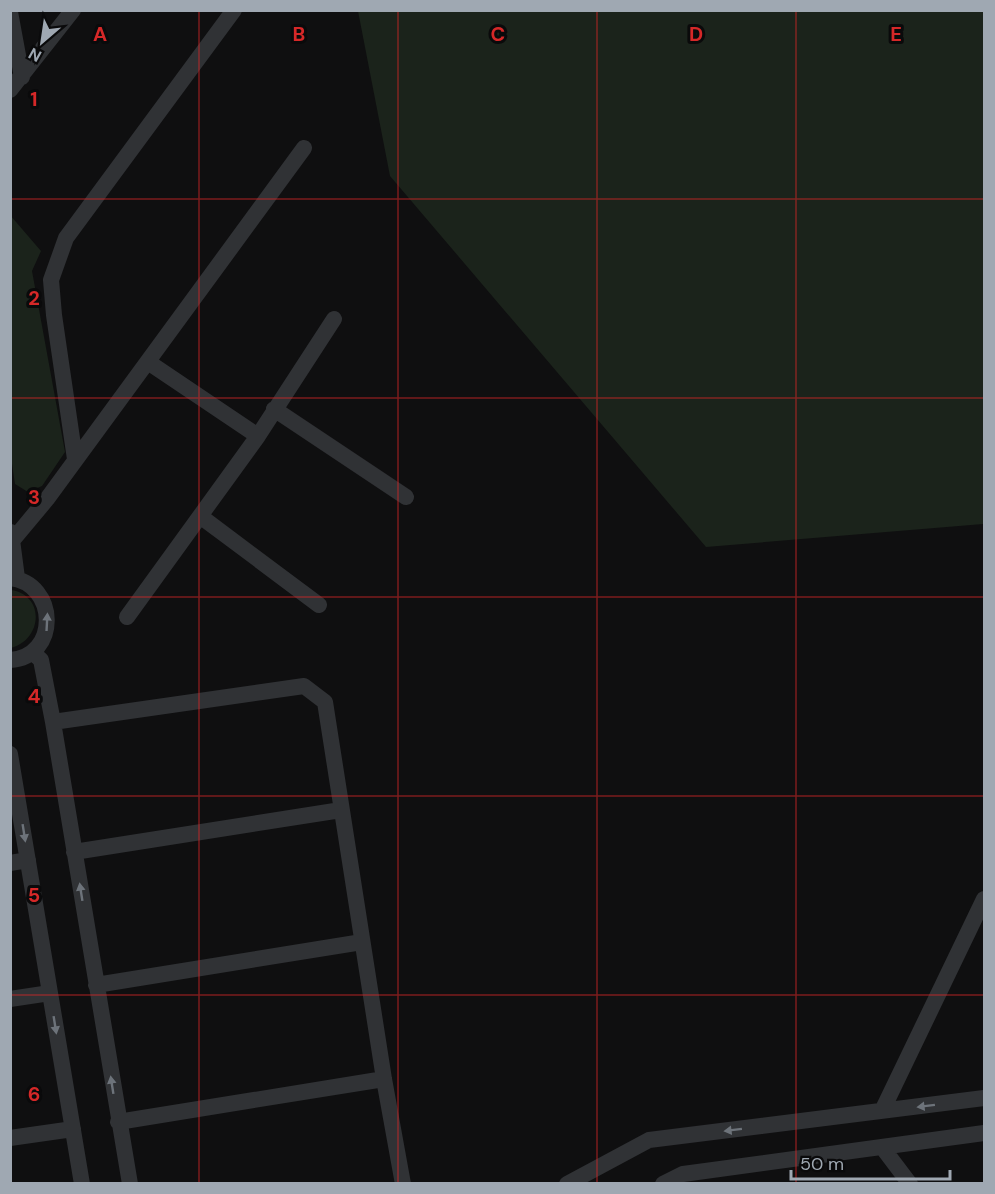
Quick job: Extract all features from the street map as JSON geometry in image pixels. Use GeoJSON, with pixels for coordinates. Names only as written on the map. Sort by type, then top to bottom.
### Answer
{"type":"FeatureCollection","features":[{"type":"Feature","properties":{"kind":"street"},"geometry":{"type":"LineString","coordinates":[[10,90],[73,10]]}},
{"type":"Feature","properties":{"kind":"street"},"geometry":{"type":"LineString","coordinates":[[75,459],[54,315],[51,280],[57,259],[66,238],[234,10]]}},
{"type":"Feature","properties":{"kind":"street"},"geometry":{"type":"LineString","coordinates":[[10,12],[22,77]]}},
{"type":"Feature","properties":{"kind":"street"},"geometry":{"type":"LineString","coordinates":[[10,660],[32,652],[46,634],[47,607],[40,594],[30,584],[14,578],[11,534],[75,459],[304,148]]}},
{"type":"Feature","properties":{"kind":"street"},"geometry":{"type":"LineString","coordinates":[[127,617],[258,436],[334,319]]}},
{"type":"Feature","properties":{"kind":"street"},"geometry":{"type":"LineString","coordinates":[[148,362],[258,436]]}},
{"type":"Feature","properties":{"kind":"street"},"geometry":{"type":"LineString","coordinates":[[274,409],[406,497]]}},
{"type":"Feature","properties":{"kind":"street"},"geometry":{"type":"LineString","coordinates":[[200,516],[319,605]]}},
{"type":"Feature","properties":{"kind":"street"},"geometry":{"type":"LineString","coordinates":[[32,652],[41,660],[130,1184]]}},
{"type":"Feature","properties":{"kind":"street"},"geometry":{"type":"LineString","coordinates":[[52,722],[304,686],[325,702],[384,1079],[403,1184]]}},
{"type":"Feature","properties":{"kind":"street"},"geometry":{"type":"LineString","coordinates":[[10,754],[82,1184]]}},
{"type":"Feature","properties":{"kind":"street"},"geometry":{"type":"LineString","coordinates":[[74,852],[341,810]]}},
{"type":"Feature","properties":{"kind":"street"},"geometry":{"type":"LineString","coordinates":[[10,863],[28,860]]}},
{"type":"Feature","properties":{"kind":"street"},"geometry":{"type":"LineString","coordinates":[[882,1111],[984,899]]}},
{"type":"Feature","properties":{"kind":"street"},"geometry":{"type":"LineString","coordinates":[[96,985],[362,942]]}},
{"type":"Feature","properties":{"kind":"street"},"geometry":{"type":"LineString","coordinates":[[10,999],[50,993]]}},
{"type":"Feature","properties":{"kind":"street"},"geometry":{"type":"LineString","coordinates":[[118,1122],[384,1079]]}},
{"type":"Feature","properties":{"kind":"street"},"geometry":{"type":"LineString","coordinates":[[567,1184],[649,1140],[984,1098]]}},
{"type":"Feature","properties":{"kind":"street"},"geometry":{"type":"LineString","coordinates":[[10,1138],[73,1129]]}},
{"type":"Feature","properties":{"kind":"street"},"geometry":{"type":"LineString","coordinates":[[663,1184],[683,1174],[984,1133]]}},
{"type":"Feature","properties":{"kind":"street"},"geometry":{"type":"LineString","coordinates":[[882,1147],[910,1184]]}},
{"type":"Feature","properties":{"kind":"shaded area"},"geometry":{"type":"Polygon","coordinates":[[[358,11],[984,11],[983,524],[706,547],[390,176],[358,11]]]}},
{"type":"Feature","properties":{"kind":"shaded area"},"geometry":{"type":"Polygon","coordinates":[[[10,215],[41,251],[32,271],[65,452],[42,486],[28,492],[15,484],[11,457],[10,215]]]}},
{"type":"Feature","properties":{"kind":"shaded area"},"geometry":{"type":"Polygon","coordinates":[[[11,590],[30,600],[36,618],[29,636],[22,643],[11,648],[11,590]]]}}]}
